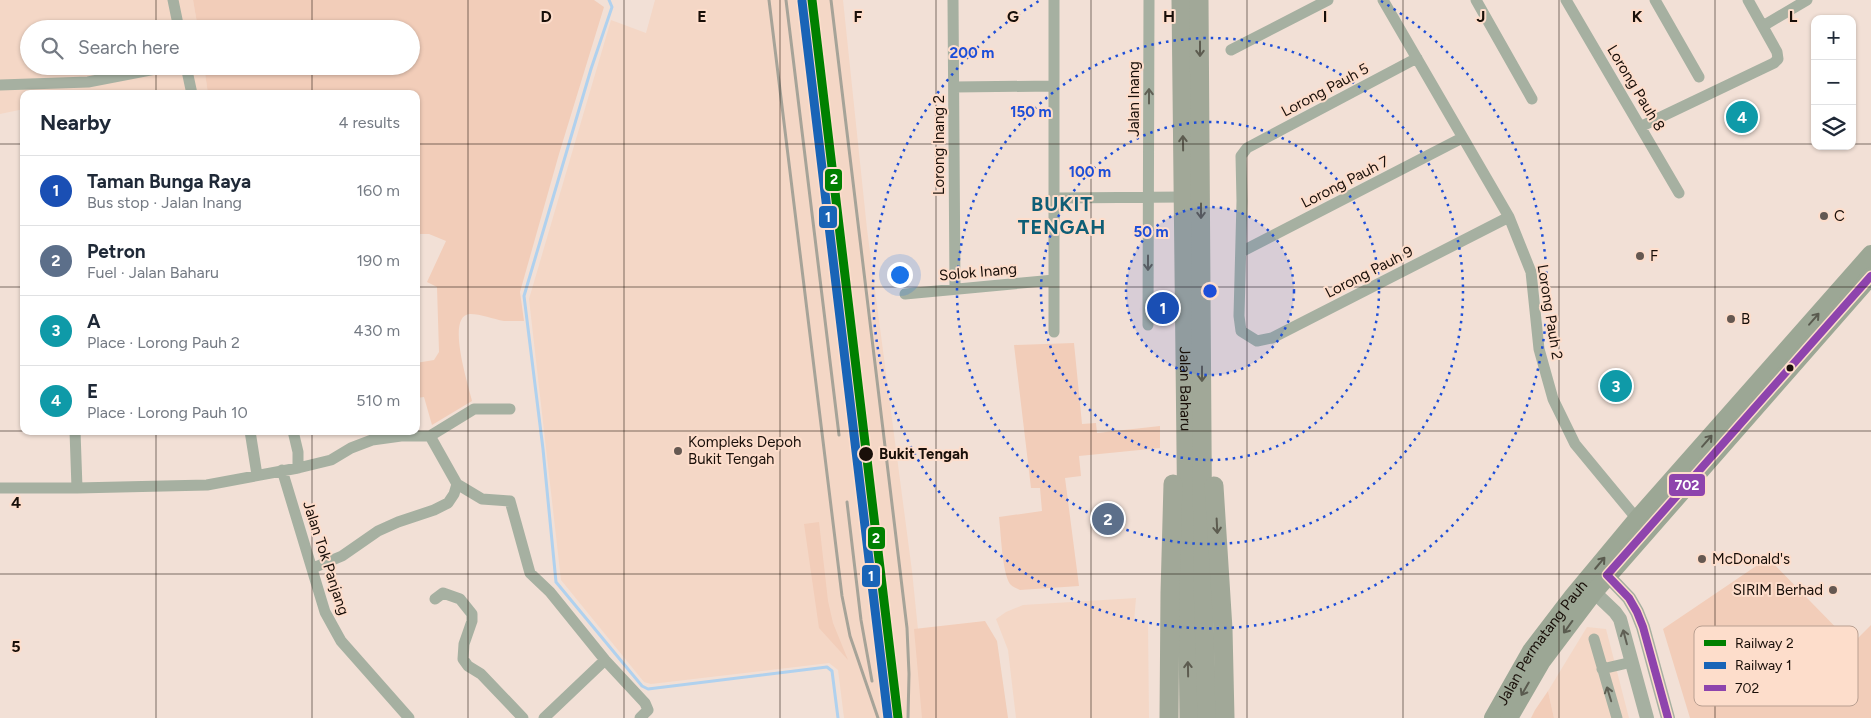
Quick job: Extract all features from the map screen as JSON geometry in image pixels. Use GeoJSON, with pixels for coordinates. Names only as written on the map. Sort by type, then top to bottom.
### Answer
{"type":"FeatureCollection","features":[{"type":"Feature","properties":{"kind":"highway","name":"Jalan Baharu"},"geometry":{"type":"LineString","coordinates":[[1181,0],[1184,197],[1194,463]]}},
{"type":"Feature","properties":{"kind":"highway","name":"Jalan Baharu"},"geometry":{"type":"LineString","coordinates":[[1189,718],[1195,583],[1194,463],[1199,0]]}},
{"type":"Feature","properties":{"kind":"highway"},"geometry":{"type":"LineString","coordinates":[[1169,718],[1173,483],[1194,463],[1214,488],[1223,629],[1225,718]]}},
{"type":"Feature","properties":{"kind":"highway","name":"Jalan Baharu"},"geometry":{"type":"LineString","coordinates":[[1195,583],[1207,718]]}},
{"type":"Feature","properties":{"kind":"main road","name":"Jalan Permatang Pauh"},"geometry":{"type":"LineString","coordinates":[[1493,718],[1531,651],[1573,596],[1637,519],[1871,254]]}},
{"type":"Feature","properties":{"kind":"main road","name":"Jalan Permatang Pauh"},"geometry":{"type":"LineString","coordinates":[[1509,718],[1542,661],[1607,575],[1871,276]]}},
{"type":"Feature","properties":{"kind":"street"},"geometry":{"type":"LineString","coordinates":[[173,0],[177,20]]}},
{"type":"Feature","properties":{"kind":"street","name":"Lorong Inang 2"},"geometry":{"type":"LineString","coordinates":[[954,0],[955,289]]}},
{"type":"Feature","properties":{"kind":"street"},"geometry":{"type":"LineString","coordinates":[[1054,0],[1054,332]]}},
{"type":"Feature","properties":{"kind":"street","name":"Jalan Inang"},"geometry":{"type":"LineString","coordinates":[[1148,325],[1150,0]]}},
{"type":"Feature","properties":{"kind":"street"},"geometry":{"type":"LineString","coordinates":[[1230,50],[1328,0]]}},
{"type":"Feature","properties":{"kind":"street","name":"Lorong Pauh 2"},"geometry":{"type":"LineString","coordinates":[[1383,0],[1509,217],[1531,272],[1539,349],[1553,399],[1575,444],[1637,519]]}},
{"type":"Feature","properties":{"kind":"street"},"geometry":{"type":"LineString","coordinates":[[1476,0],[1532,99]]}},
{"type":"Feature","properties":{"kind":"street","name":"Lorong Pauh 8"},"geometry":{"type":"LineString","coordinates":[[1566,0],[1642,126],[1679,192]]}},
{"type":"Feature","properties":{"kind":"street"},"geometry":{"type":"LineString","coordinates":[[1655,0],[1699,77]]}},
{"type":"Feature","properties":{"kind":"street"},"geometry":{"type":"LineString","coordinates":[[1642,126],[1774,63],[1778,58],[1777,52],[1748,0]]}},
{"type":"Feature","properties":{"kind":"street"},"geometry":{"type":"LineString","coordinates":[[1763,26],[1807,0]]}},
{"type":"Feature","properties":{"kind":"street","name":"Lorong Pauh 5"},"geometry":{"type":"LineString","coordinates":[[1241,252],[1241,156],[1247,148],[1416,58]]}},
{"type":"Feature","properties":{"kind":"street"},"geometry":{"type":"LineString","coordinates":[[0,86],[88,82],[124,75]]}},
{"type":"Feature","properties":{"kind":"street"},"geometry":{"type":"LineString","coordinates":[[188,75],[191,90]]}},
{"type":"Feature","properties":{"kind":"street"},"geometry":{"type":"LineString","coordinates":[[954,87],[1054,86]]}},
{"type":"Feature","properties":{"kind":"street","name":"Lorong Pauh 7"},"geometry":{"type":"LineString","coordinates":[[1241,252],[1462,138]]}},
{"type":"Feature","properties":{"kind":"street"},"geometry":{"type":"LineString","coordinates":[[1054,198],[1184,197]]}},
{"type":"Feature","properties":{"kind":"street","name":"Lorong Pauh 9"},"geometry":{"type":"LineString","coordinates":[[1241,252],[1239,316],[1241,331],[1257,341],[1272,338],[1509,217]]}},
{"type":"Feature","properties":{"kind":"street","name":"Solok Inang"},"geometry":{"type":"LineString","coordinates":[[905,294],[1054,280]]}},
{"type":"Feature","properties":{"kind":"street"},"geometry":{"type":"LineString","coordinates":[[0,488],[207,485],[332,460],[371,436],[430,436],[474,409],[510,409]]}},
{"type":"Feature","properties":{"kind":"street"},"geometry":{"type":"LineString","coordinates":[[75,435],[76,488]]}},
{"type":"Feature","properties":{"kind":"street"},"geometry":{"type":"LineString","coordinates":[[251,435],[256,475]]}},
{"type":"Feature","properties":{"kind":"street"},"geometry":{"type":"LineString","coordinates":[[294,435],[298,452],[298,468]]}},
{"type":"Feature","properties":{"kind":"street"},"geometry":{"type":"LineString","coordinates":[[430,436],[457,484],[482,499],[510,501],[530,573],[550,592],[605,660],[646,702],[648,710],[640,718]]}},
{"type":"Feature","properties":{"kind":"street","name":"Jalan Tok Panjang"},"geometry":{"type":"LineString","coordinates":[[282,470],[325,612],[333,628],[342,641],[409,718]]}},
{"type":"Feature","properties":{"kind":"street"},"geometry":{"type":"LineString","coordinates":[[313,568],[342,556],[378,532],[398,522],[434,510],[448,503],[454,494],[457,484]]}},
{"type":"Feature","properties":{"kind":"street"},"geometry":{"type":"LineString","coordinates":[[1607,575],[1629,598],[1637,612],[1643,627],[1668,718]]}},
{"type":"Feature","properties":{"kind":"street"},"geometry":{"type":"LineString","coordinates":[[1594,592],[1620,619],[1647,718]]}},
{"type":"Feature","properties":{"kind":"street"},"geometry":{"type":"LineString","coordinates":[[435,599],[442,593],[460,599],[467,607],[472,614],[472,621],[464,644],[463,659],[468,666],[481,674],[523,718]]}},
{"type":"Feature","properties":{"kind":"street"},"geometry":{"type":"LineString","coordinates":[[1594,639],[1617,718]]}},
{"type":"Feature","properties":{"kind":"street"},"geometry":{"type":"LineString","coordinates":[[544,718],[605,660]]}},
{"type":"Feature","properties":{"kind":"street"},"geometry":{"type":"LineString","coordinates":[[1602,670],[1632,662]]}},
{"type":"Feature","properties":{"kind":"shaded area"},"geometry":{"type":"Polygon","coordinates":[[[0,0],[193,0],[196,20],[20,20],[20,75],[205,75],[207,90],[20,90],[20,110],[0,114],[0,0]]]}},
{"type":"Feature","properties":{"kind":"shaded area"},"geometry":{"type":"Polygon","coordinates":[[[193,0],[594,0],[604,7],[559,154],[520,292],[524,321],[504,321],[470,314],[463,317],[459,326],[460,353],[472,401],[432,425],[424,397],[420,398],[420,362],[434,360],[439,352],[437,287],[427,282],[446,241],[429,234],[420,234],[420,90],[207,90],[205,75],[420,75],[420,20],[196,20],[193,0]]]}},
{"type":"Feature","properties":{"kind":"shaded area"},"geometry":{"type":"Polygon","coordinates":[[[655,0],[843,0],[867,229],[912,571],[927,718],[844,718],[838,670],[829,663],[651,684],[644,682],[561,580],[529,299],[611,20],[646,33],[655,0]]]}},
{"type":"Feature","properties":{"kind":"shaded area"},"geometry":{"type":"Polygon","coordinates":[[[1074,343],[1082,424],[1096,423],[1097,433],[1160,426],[1160,448],[1079,456],[1081,476],[1065,478],[1079,586],[1020,590],[1011,585],[1007,578],[999,517],[1042,511],[1040,488],[1031,488],[1014,345],[1074,343]]]}},
{"type":"Feature","properties":{"kind":"shaded area"},"geometry":{"type":"Polygon","coordinates":[[[819,522],[828,601],[833,623],[848,660],[819,628],[804,524],[819,522]]]}},
{"type":"Feature","properties":{"kind":"shaded area"},"geometry":{"type":"Polygon","coordinates":[[[1768,558],[1834,626],[1694,626],[1694,706],[1858,706],[1858,638],[1871,625],[1871,718],[1690,718],[1663,629],[1768,558]]]}},
{"type":"Feature","properties":{"kind":"shaded area"},"geometry":{"type":"Polygon","coordinates":[[[1136,598],[1134,622],[1148,623],[1149,718],[1016,718],[1008,650],[996,619],[1006,612],[1023,605],[1136,598]]]}},
{"type":"Feature","properties":{"kind":"shaded area"},"geometry":{"type":"Polygon","coordinates":[[[985,621],[997,641],[1008,718],[922,718],[914,629],[985,621]]]}},
{"type":"Feature","properties":{"kind":"shaded area"},"geometry":{"type":"Polygon","coordinates":[[[1587,627],[1606,629],[1629,718],[1554,718],[1548,691],[1587,627]]]}},
{"type":"Feature","properties":{"kind":"shaded area"},"geometry":{"type":"Polygon","coordinates":[[[1548,691],[1554,718],[1531,718],[1535,710],[1548,691]]]}},
{"type":"Feature","properties":{"kind":"waterway"},"geometry":{"type":"LineString","coordinates":[[609,0],[612,7],[591,69],[524,296],[543,449],[556,582],[642,686],[648,689],[827,667],[832,671],[838,718]]}},
{"type":"Feature","properties":{"kind":"railway"},"geometry":{"type":"LineString","coordinates":[[769,0],[842,596],[850,636],[878,718]]}},
{"type":"Feature","properties":{"kind":"railway"},"geometry":{"type":"LineString","coordinates":[[786,0],[839,435]]}},
{"type":"Feature","properties":{"kind":"railway"},"geometry":{"type":"LineString","coordinates":[[831,0],[907,628],[908,718]]}},
{"type":"Feature","properties":{"kind":"railway"},"geometry":{"type":"LineString","coordinates":[[847,502],[861,620],[872,681]]}},
{"type":"Feature","properties":{"kind":"rail line","name":"2"},"geometry":{"type":"LineString","coordinates":[[812,0],[898,718]]}},
{"type":"Feature","properties":{"kind":"rail line","name":"1"},"geometry":{"type":"LineString","coordinates":[[802,1],[888,718]]}},
{"type":"Feature","properties":{"kind":"transit line","name":"702"},"geometry":{"type":"LineString","coordinates":[[1668,718],[1643,627],[1637,612],[1629,598],[1607,575],[1871,276]]}},
{"type":"Feature","properties":{"kind":"place","name":"E"},"geometry":{"type":"Point","coordinates":[1742,117]}},
{"type":"Feature","properties":{"kind":"place","name":"C"},"geometry":{"type":"Point","coordinates":[1824,216]}},
{"type":"Feature","properties":{"kind":"place","name":"F"},"geometry":{"type":"Point","coordinates":[1640,256]}},
{"type":"Feature","properties":{"kind":"place","name":"Taman Bunga Raya"},"geometry":{"type":"Point","coordinates":[1163,308]}},
{"type":"Feature","properties":{"kind":"place","name":"B"},"geometry":{"type":"Point","coordinates":[1731,319]}},
{"type":"Feature","properties":{"kind":"place","name":"A"},"geometry":{"type":"Point","coordinates":[1616,386]}},
{"type":"Feature","properties":{"kind":"place","name":"Kompleks Depoh Bukit Tengah"},"geometry":{"type":"Point","coordinates":[678,451]}},
{"type":"Feature","properties":{"kind":"place","name":"Bukit Tengah"},"geometry":{"type":"Point","coordinates":[866,454]}},
{"type":"Feature","properties":{"kind":"place","name":"Petron"},"geometry":{"type":"Point","coordinates":[1108,519]}},
{"type":"Feature","properties":{"kind":"place","name":"McDonald's"},"geometry":{"type":"Point","coordinates":[1702,559]}},
{"type":"Feature","properties":{"kind":"place","name":"SIRIM Berhad"},"geometry":{"type":"Point","coordinates":[1833,590]}},
{"type":"Feature","properties":{"kind":"district","name":"BUKIT TENGAH"},"geometry":{"type":"Point","coordinates":[1062,216]}}]}
